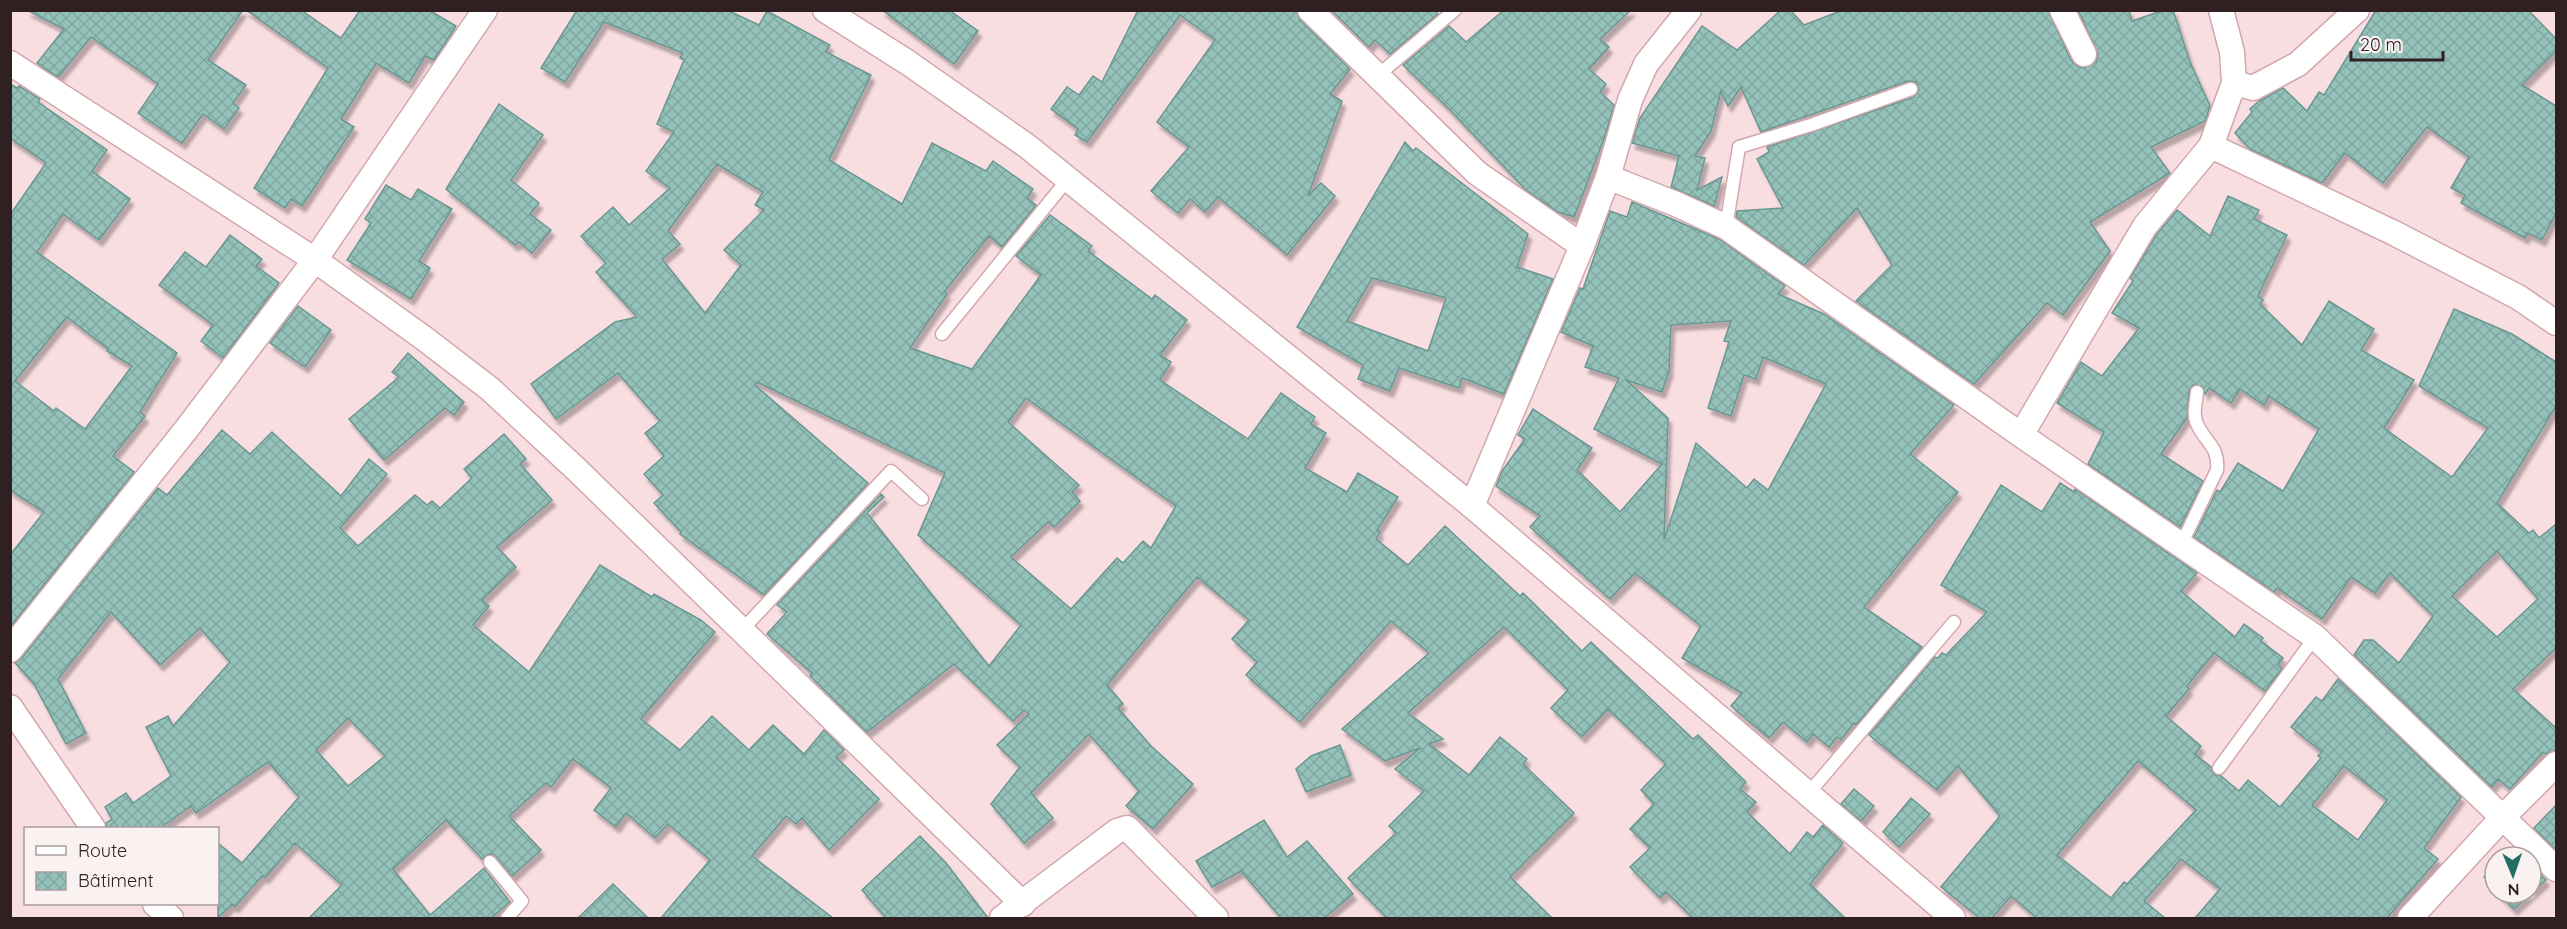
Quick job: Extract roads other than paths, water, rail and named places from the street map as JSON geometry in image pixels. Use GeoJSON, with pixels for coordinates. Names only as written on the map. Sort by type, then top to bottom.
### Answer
{"type":"FeatureCollection","features":[{"type":"Feature","properties":{"kind":"street"},"geometry":{"type":"LineString","coordinates":[[10,650],[185,431],[315,260],[486,10]]}},
{"type":"Feature","properties":{"kind":"street"},"geometry":{"type":"LineString","coordinates":[[825,10],[907,62],[1027,146],[1068,179],[1473,506],[1953,918]]}},
{"type":"Feature","properties":{"kind":"street"},"geometry":{"type":"LineString","coordinates":[[1310,10],[1376,77],[1477,173],[1582,246]]}},
{"type":"Feature","properties":{"kind":"street"},"geometry":{"type":"LineString","coordinates":[[1473,506],[1582,246],[1608,177],[1630,100],[1646,64],[1689,10]]}},
{"type":"Feature","properties":{"kind":"street"},"geometry":{"type":"LineString","coordinates":[[2062,10],[2084,54]]}},
{"type":"Feature","properties":{"kind":"street"},"geometry":{"type":"LineString","coordinates":[[2021,435],[2145,226],[2211,146],[2234,83],[2232,52],[2221,10]]}},
{"type":"Feature","properties":{"kind":"street"},"geometry":{"type":"LineString","coordinates":[[2234,83],[2253,88],[2298,64],[2357,10]]}},
{"type":"Feature","properties":{"kind":"street"},"geometry":{"type":"LineString","coordinates":[[10,63],[315,260],[490,388],[1023,904]]}},
{"type":"Feature","properties":{"kind":"street"},"geometry":{"type":"LineString","coordinates":[[2211,146],[2394,233],[2518,297],[2556,323]]}},
{"type":"Feature","properties":{"kind":"street"},"geometry":{"type":"LineString","coordinates":[[1608,177],[1726,227],[2021,435],[2315,637],[2556,869]]}},
{"type":"Feature","properties":{"kind":"street"},"geometry":{"type":"LineString","coordinates":[[12,711],[92,827]]}},
{"type":"Feature","properties":{"kind":"street"},"geometry":{"type":"LineString","coordinates":[[2410,918],[2503,817],[2556,764]]}},
{"type":"Feature","properties":{"kind":"street"},"geometry":{"type":"LineString","coordinates":[[1002,918],[1117,831],[1127,828],[1216,918]]}},
{"type":"Feature","properties":{"kind":"street"},"geometry":{"type":"LineString","coordinates":[[157,905],[171,918]]}},
{"type":"Feature","properties":{"kind":"lane"},"geometry":{"type":"LineString","coordinates":[[1376,77],[1455,10]]}},
{"type":"Feature","properties":{"kind":"lane"},"geometry":{"type":"LineString","coordinates":[[1726,227],[1739,147],[1814,124],[1911,89]]}},
{"type":"Feature","properties":{"kind":"lane"},"geometry":{"type":"LineString","coordinates":[[942,334],[1068,179]]}},
{"type":"Feature","properties":{"kind":"lane"},"geometry":{"type":"LineString","coordinates":[[2181,545],[2217,470],[2218,456],[2198,426],[2194,414],[2197,392]]}},
{"type":"Feature","properties":{"kind":"lane"},"geometry":{"type":"LineString","coordinates":[[742,630],[891,471],[922,499]]}},
{"type":"Feature","properties":{"kind":"lane"},"geometry":{"type":"LineString","coordinates":[[1808,794],[1954,622]]}},
{"type":"Feature","properties":{"kind":"lane"},"geometry":{"type":"LineString","coordinates":[[2219,768],[2315,637]]}},
{"type":"Feature","properties":{"kind":"lane"},"geometry":{"type":"LineString","coordinates":[[490,862],[522,901],[507,918]]}}]}
